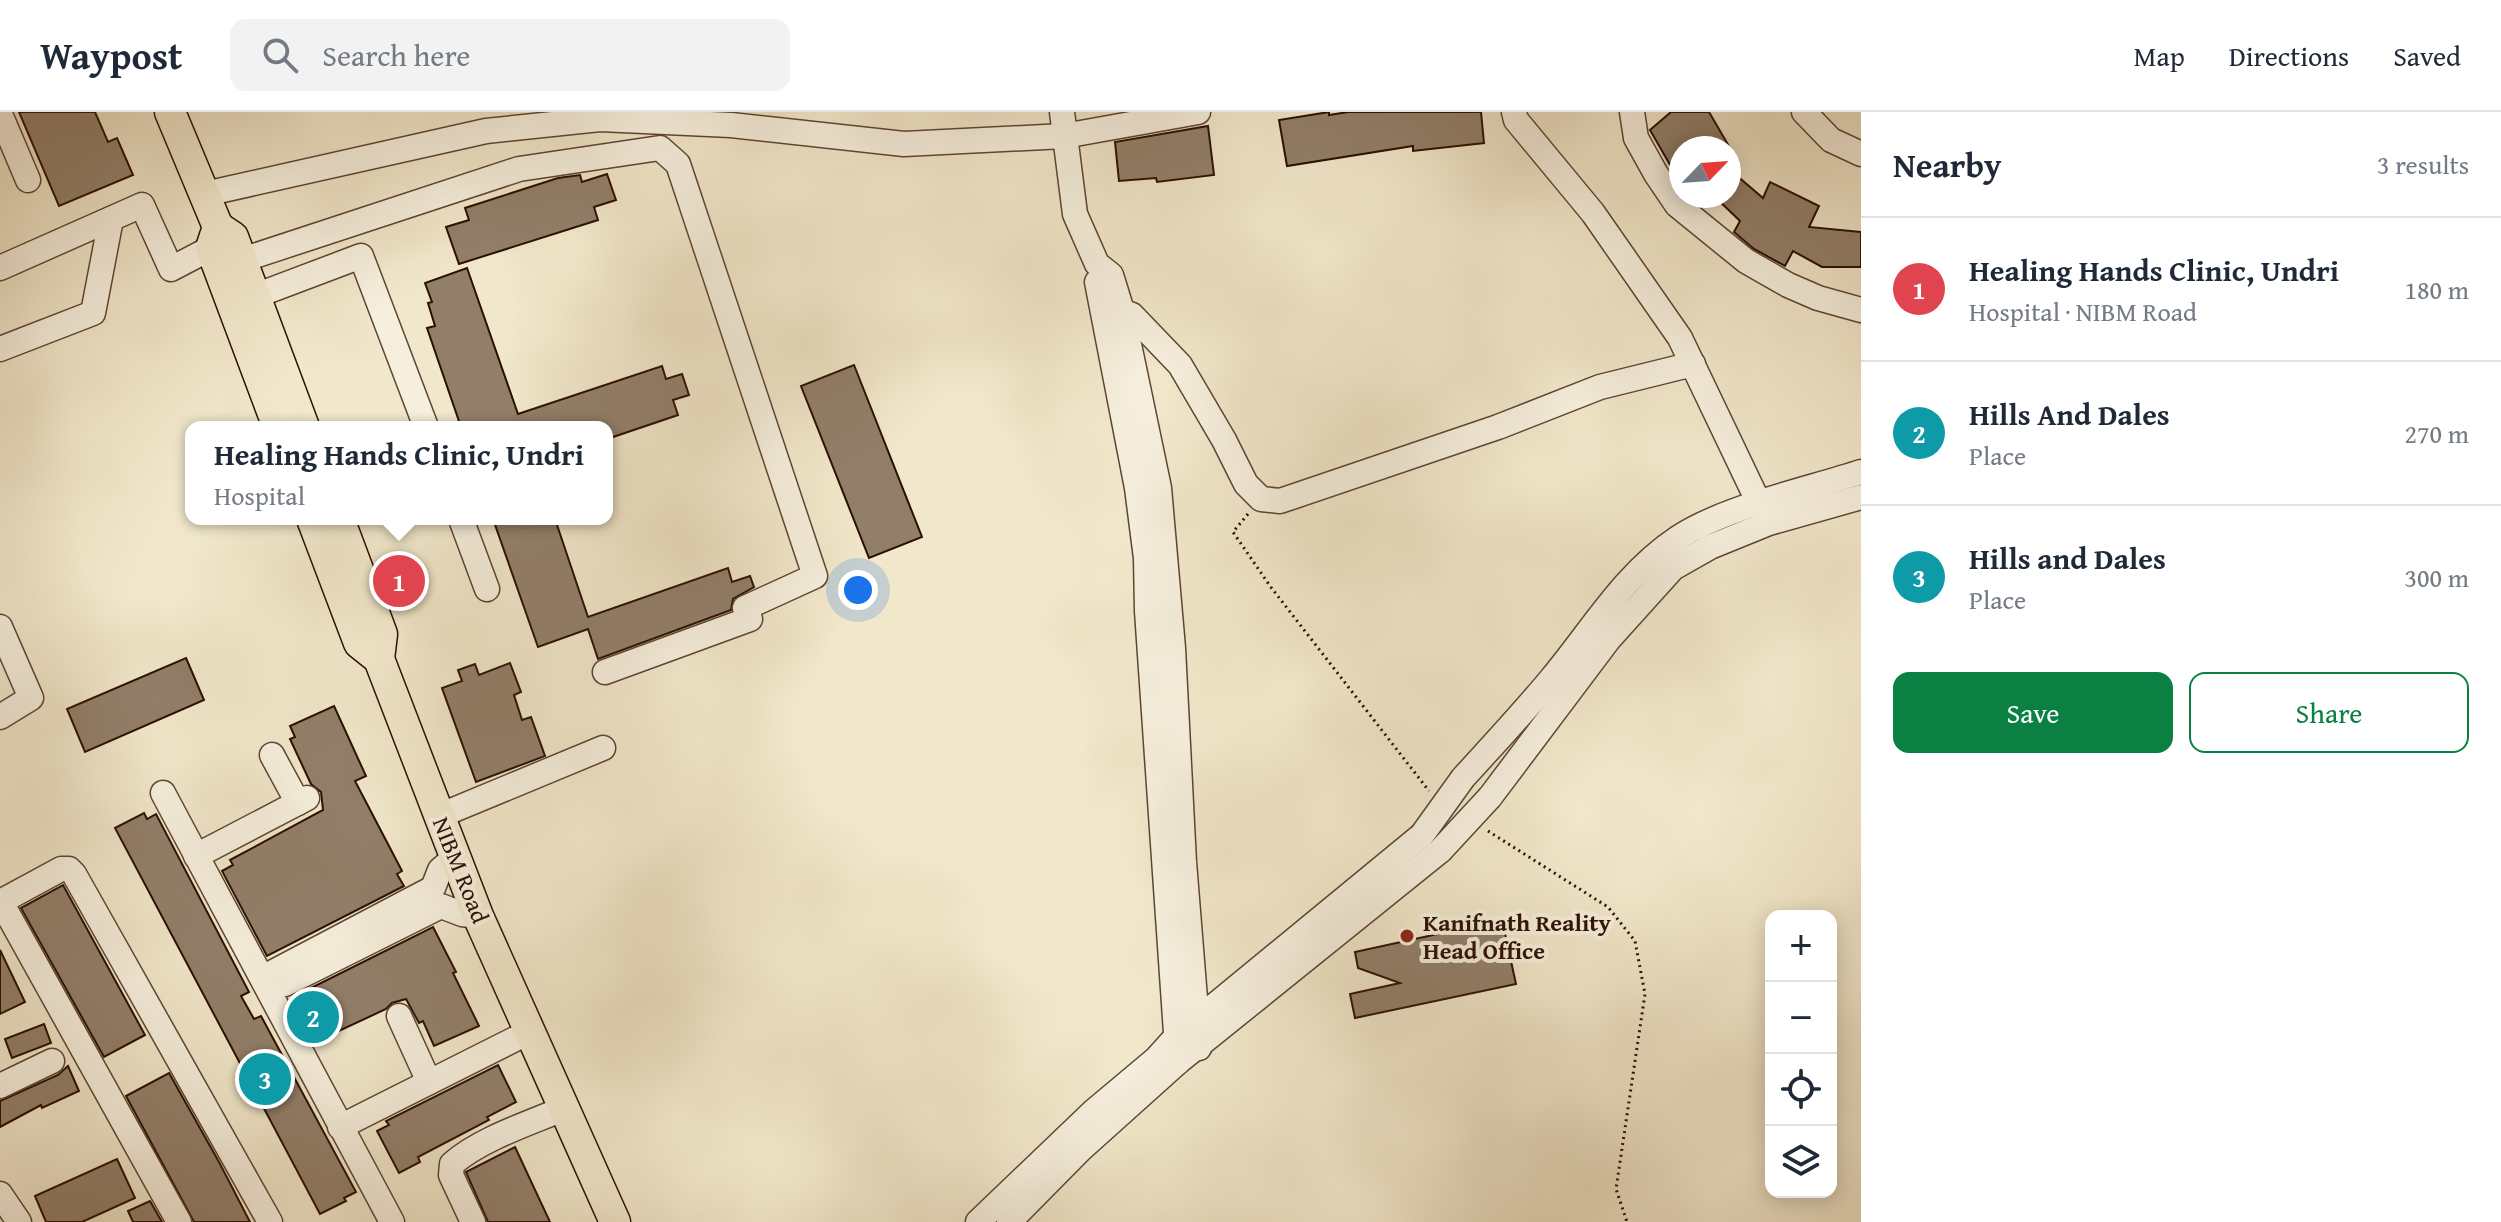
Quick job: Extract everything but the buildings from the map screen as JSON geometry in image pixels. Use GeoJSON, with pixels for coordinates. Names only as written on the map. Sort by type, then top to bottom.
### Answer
{"type":"FeatureCollection","features":[{"type":"Feature","properties":{"kind":"main road"},"geometry":{"type":"LineString","coordinates":[[170,112],[205,194],[214,237],[276,421]]}},
{"type":"Feature","properties":{"kind":"main road"},"geometry":{"type":"LineString","coordinates":[[214,237],[233,237],[302,421]]}},
{"type":"Feature","properties":{"kind":"main road","name":"NIBM Road"},"geometry":{"type":"LineString","coordinates":[[314,525],[359,643],[379,659],[478,916],[615,1222]]}},
{"type":"Feature","properties":{"kind":"main road"},"geometry":{"type":"LineString","coordinates":[[341,525],[382,634],[379,659]]}},
{"type":"Feature","properties":{"kind":"street"},"geometry":{"type":"LineString","coordinates":[[205,194],[486,131],[600,119],[731,125],[904,144],[1063,124],[1198,112]]}},
{"type":"Feature","properties":{"kind":"street"},"geometry":{"type":"LineString","coordinates":[[1514,112],[1516,120],[1602,226],[1680,338],[1765,514]]}},
{"type":"Feature","properties":{"kind":"street"},"geometry":{"type":"LineString","coordinates":[[1632,112],[1636,138],[1677,205],[1746,261],[1788,285],[1818,298],[1861,310]]}},
{"type":"Feature","properties":{"kind":"street"},"geometry":{"type":"LineString","coordinates":[[1804,112],[1831,140],[1861,154]]}},
{"type":"Feature","properties":{"kind":"street"},"geometry":{"type":"LineString","coordinates":[[0,114],[28,180]]}},
{"type":"Feature","properties":{"kind":"street"},"geometry":{"type":"LineString","coordinates":[[1063,124],[1075,214],[1097,264],[1096,276],[1112,307],[1137,488],[1146,558],[1147,611],[1187,1043]]}},
{"type":"Feature","properties":{"kind":"street"},"geometry":{"type":"LineString","coordinates":[[242,260],[519,169],[660,148],[678,164],[815,576],[745,608],[750,619],[605,672]]}},
{"type":"Feature","properties":{"kind":"street"},"geometry":{"type":"LineString","coordinates":[[0,268],[142,205],[171,269],[214,237]]}},
{"type":"Feature","properties":{"kind":"street"},"geometry":{"type":"LineString","coordinates":[[0,349],[93,313],[111,219]]}},
{"type":"Feature","properties":{"kind":"street"},"geometry":{"type":"LineString","coordinates":[[255,296],[361,256],[424,421]]}},
{"type":"Feature","properties":{"kind":"street"},"geometry":{"type":"LineString","coordinates":[[1112,307],[1132,315],[1180,365],[1246,484],[1261,499],[1280,501],[1498,427],[1600,387],[1693,364]]}},
{"type":"Feature","properties":{"kind":"street"},"geometry":{"type":"LineString","coordinates":[[978,1222],[1094,1111],[1156,1059],[1187,1043],[1440,851],[1490,797],[1609,639],[1673,568],[1765,514],[1861,472]]}},
{"type":"Feature","properties":{"kind":"street"},"geometry":{"type":"LineString","coordinates":[[1009,1222],[1187,1043],[1422,835],[1463,778],[1552,679],[1618,594],[1649,560],[1679,537],[1723,515],[1765,514],[1861,497]]}},
{"type":"Feature","properties":{"kind":"street"},"geometry":{"type":"LineString","coordinates":[[463,525],[487,589]]}},
{"type":"Feature","properties":{"kind":"street"},"geometry":{"type":"LineString","coordinates":[[0,627],[31,698],[0,717]]}},
{"type":"Feature","properties":{"kind":"street"},"geometry":{"type":"LineString","coordinates":[[439,816],[603,748]]}},
{"type":"Feature","properties":{"kind":"street"},"geometry":{"type":"LineString","coordinates":[[196,856],[302,801],[272,755]]}},
{"type":"Feature","properties":{"kind":"street"},"geometry":{"type":"LineString","coordinates":[[163,793],[392,1222]]}},
{"type":"Feature","properties":{"kind":"street"},"geometry":{"type":"LineString","coordinates":[[357,938],[433,888],[440,870],[455,857]]}},
{"type":"Feature","properties":{"kind":"street"},"geometry":{"type":"LineString","coordinates":[[179,1222],[5,909],[4,900],[11,894],[61,869],[69,869],[74,874],[270,1222]]}},
{"type":"Feature","properties":{"kind":"street"},"geometry":{"type":"LineString","coordinates":[[265,985],[357,938],[441,906],[478,916]]}},
{"type":"Feature","properties":{"kind":"street"},"geometry":{"type":"LineString","coordinates":[[399,1016],[429,1082]]}},
{"type":"Feature","properties":{"kind":"street"},"geometry":{"type":"LineString","coordinates":[[340,1127],[531,1031]]}},
{"type":"Feature","properties":{"kind":"street"},"geometry":{"type":"LineString","coordinates":[[0,1086],[52,1061]]}},
{"type":"Feature","properties":{"kind":"street"},"geometry":{"type":"LineString","coordinates":[[473,1222],[451,1175],[452,1164],[511,1130],[565,1108]]}},
{"type":"Feature","properties":{"kind":"path"},"geometry":{"type":"LineString","coordinates":[[1261,499],[1233,532],[1270,586],[1433,796]]}},
{"type":"Feature","properties":{"kind":"path"},"geometry":{"type":"LineString","coordinates":[[1486,830],[1608,907],[1635,941],[1645,994],[1616,1189],[1627,1222]]}},
{"type":"Feature","properties":{"kind":"place","name":"Healing Hands Clinic, Undri"},"geometry":{"type":"Point","coordinates":[399,581]}},
{"type":"Feature","properties":{"kind":"place","name":"Kanifnath Reality Head Office"},"geometry":{"type":"Point","coordinates":[1407,936]}},
{"type":"Feature","properties":{"kind":"place","name":"Hills And Dales"},"geometry":{"type":"Point","coordinates":[313,1017]}},
{"type":"Feature","properties":{"kind":"place","name":"Hills and Dales"},"geometry":{"type":"Point","coordinates":[265,1079]}}]}
